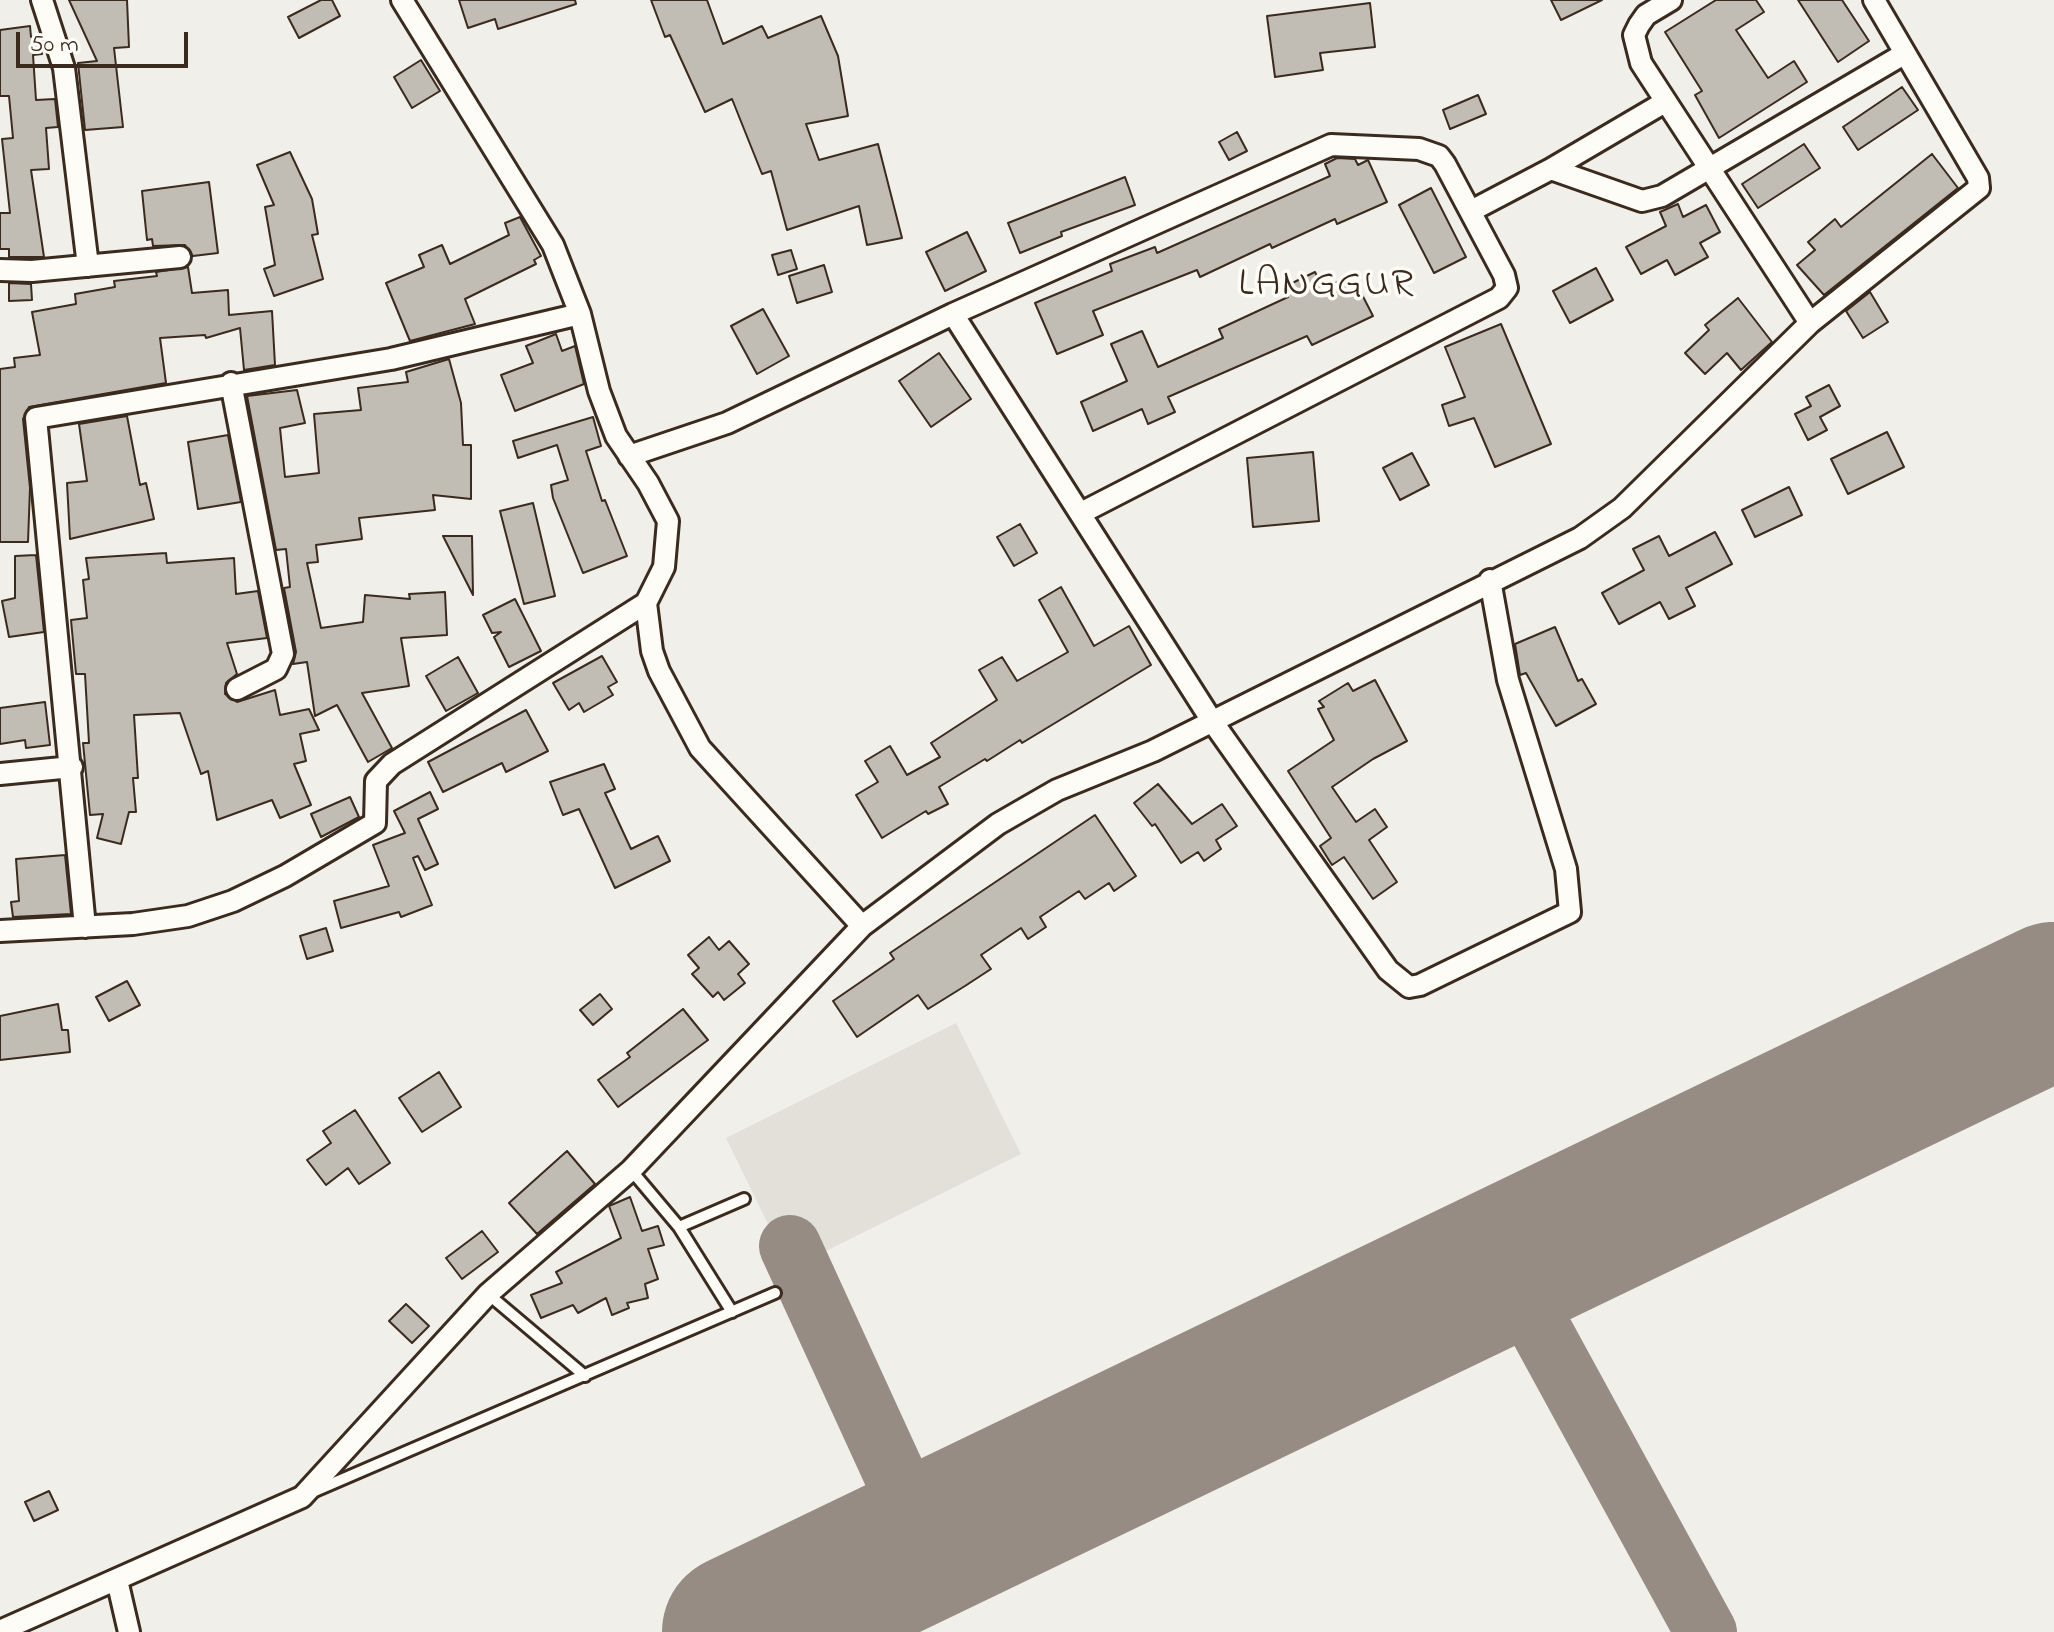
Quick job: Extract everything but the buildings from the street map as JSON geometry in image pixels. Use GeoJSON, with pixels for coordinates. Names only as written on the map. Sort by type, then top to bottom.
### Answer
{"type":"FeatureCollection","features":[{"type":"Feature","properties":{"kind":"street"},"geometry":{"type":"LineString","coordinates":[[42,0],[64,68],[88,266]]}},
{"type":"Feature","properties":{"kind":"street"},"geometry":{"type":"LineString","coordinates":[[0,931],[85,927],[188,916],[233,901],[356,836],[375,823],[376,781],[392,764],[646,603],[664,567],[668,521],[616,436],[599,391],[580,314],[553,245],[402,0]]}},
{"type":"Feature","properties":{"kind":"street"},"geometry":{"type":"LineString","coordinates":[[1671,0],[1646,15],[1634,35],[1641,63],[1810,323]]}},
{"type":"Feature","properties":{"kind":"street"},"geometry":{"type":"LineString","coordinates":[[0,1631],[302,1497],[488,1294],[631,1170],[862,926],[1029,805],[1212,721],[1602,524],[1810,323],[1975,195],[1980,186],[1874,0]]}},
{"type":"Feature","properties":{"kind":"street"},"geometry":{"type":"LineString","coordinates":[[1551,169],[1642,201],[1662,196],[1904,54]]}},
{"type":"Feature","properties":{"kind":"street"},"geometry":{"type":"LineString","coordinates":[[1471,211],[1551,169],[1665,102]]}},
{"type":"Feature","properties":{"kind":"street"},"geometry":{"type":"LineString","coordinates":[[629,456],[727,423],[953,314],[1331,145],[1429,151],[1445,164],[1507,282],[1499,298],[1081,513]]}},
{"type":"Feature","properties":{"kind":"street"},"geometry":{"type":"LineString","coordinates":[[0,270],[180,257]]}},
{"type":"Feature","properties":{"kind":"street"},"geometry":{"type":"LineString","coordinates":[[85,927],[72,767],[36,419],[42,415],[231,383],[391,359],[580,314]]}},
{"type":"Feature","properties":{"kind":"street"},"geometry":{"type":"LineString","coordinates":[[953,314],[1212,721],[1388,970],[1409,987],[1567,916],[1571,905],[1566,869],[1508,680],[1490,580]]}},
{"type":"Feature","properties":{"kind":"street"},"geometry":{"type":"LineString","coordinates":[[231,383],[283,654],[276,669],[237,689]]}},
{"type":"Feature","properties":{"kind":"street"},"geometry":{"type":"LineString","coordinates":[[646,603],[652,651],[700,748],[862,926]]}},
{"type":"Feature","properties":{"kind":"street"},"geometry":{"type":"LineString","coordinates":[[0,774],[72,767]]}},
{"type":"Feature","properties":{"kind":"street"},"geometry":{"type":"LineString","coordinates":[[117,1580],[129,1632]]}},
{"type":"Feature","properties":{"kind":"lane"},"geometry":{"type":"LineString","coordinates":[[631,1170],[679,1227],[732,1312]]}},
{"type":"Feature","properties":{"kind":"lane"},"geometry":{"type":"LineString","coordinates":[[679,1227],[744,1199]]}},
{"type":"Feature","properties":{"kind":"lane"},"geometry":{"type":"LineString","coordinates":[[302,1497],[775,1293]]}},
{"type":"Feature","properties":{"kind":"lane"},"geometry":{"type":"LineString","coordinates":[[488,1294],[585,1376]]}},
{"type":"Feature","properties":{"kind":"shaded area"},"geometry":{"type":"Polygon","coordinates":[[[956,1023],[1021,1154],[790,1269],[726,1138],[956,1023]]]}},
{"type":"Feature","properties":{"kind":"taxiway"},"geometry":{"type":"LineString","coordinates":[[790,1246],[898,1482]]}},
{"type":"Feature","properties":{"kind":"taxiway"},"geometry":{"type":"LineString","coordinates":[[1505,1264],[1706,1632]]}},
{"type":"Feature","properties":{"kind":"taxiway"},"geometry":{"type":"LineString","coordinates":[[858,1575],[887,1543],[898,1515],[898,1482],[918,1505],[941,1515],[981,1516]]}},
{"type":"Feature","properties":{"kind":"runway"},"geometry":{"type":"LineString","coordinates":[[740,1632],[2054,1000]]}},
{"type":"Feature","properties":{"kind":"district","name":"LANGGUR"},"geometry":{"type":"Point","coordinates":[1327,287]}}]}
